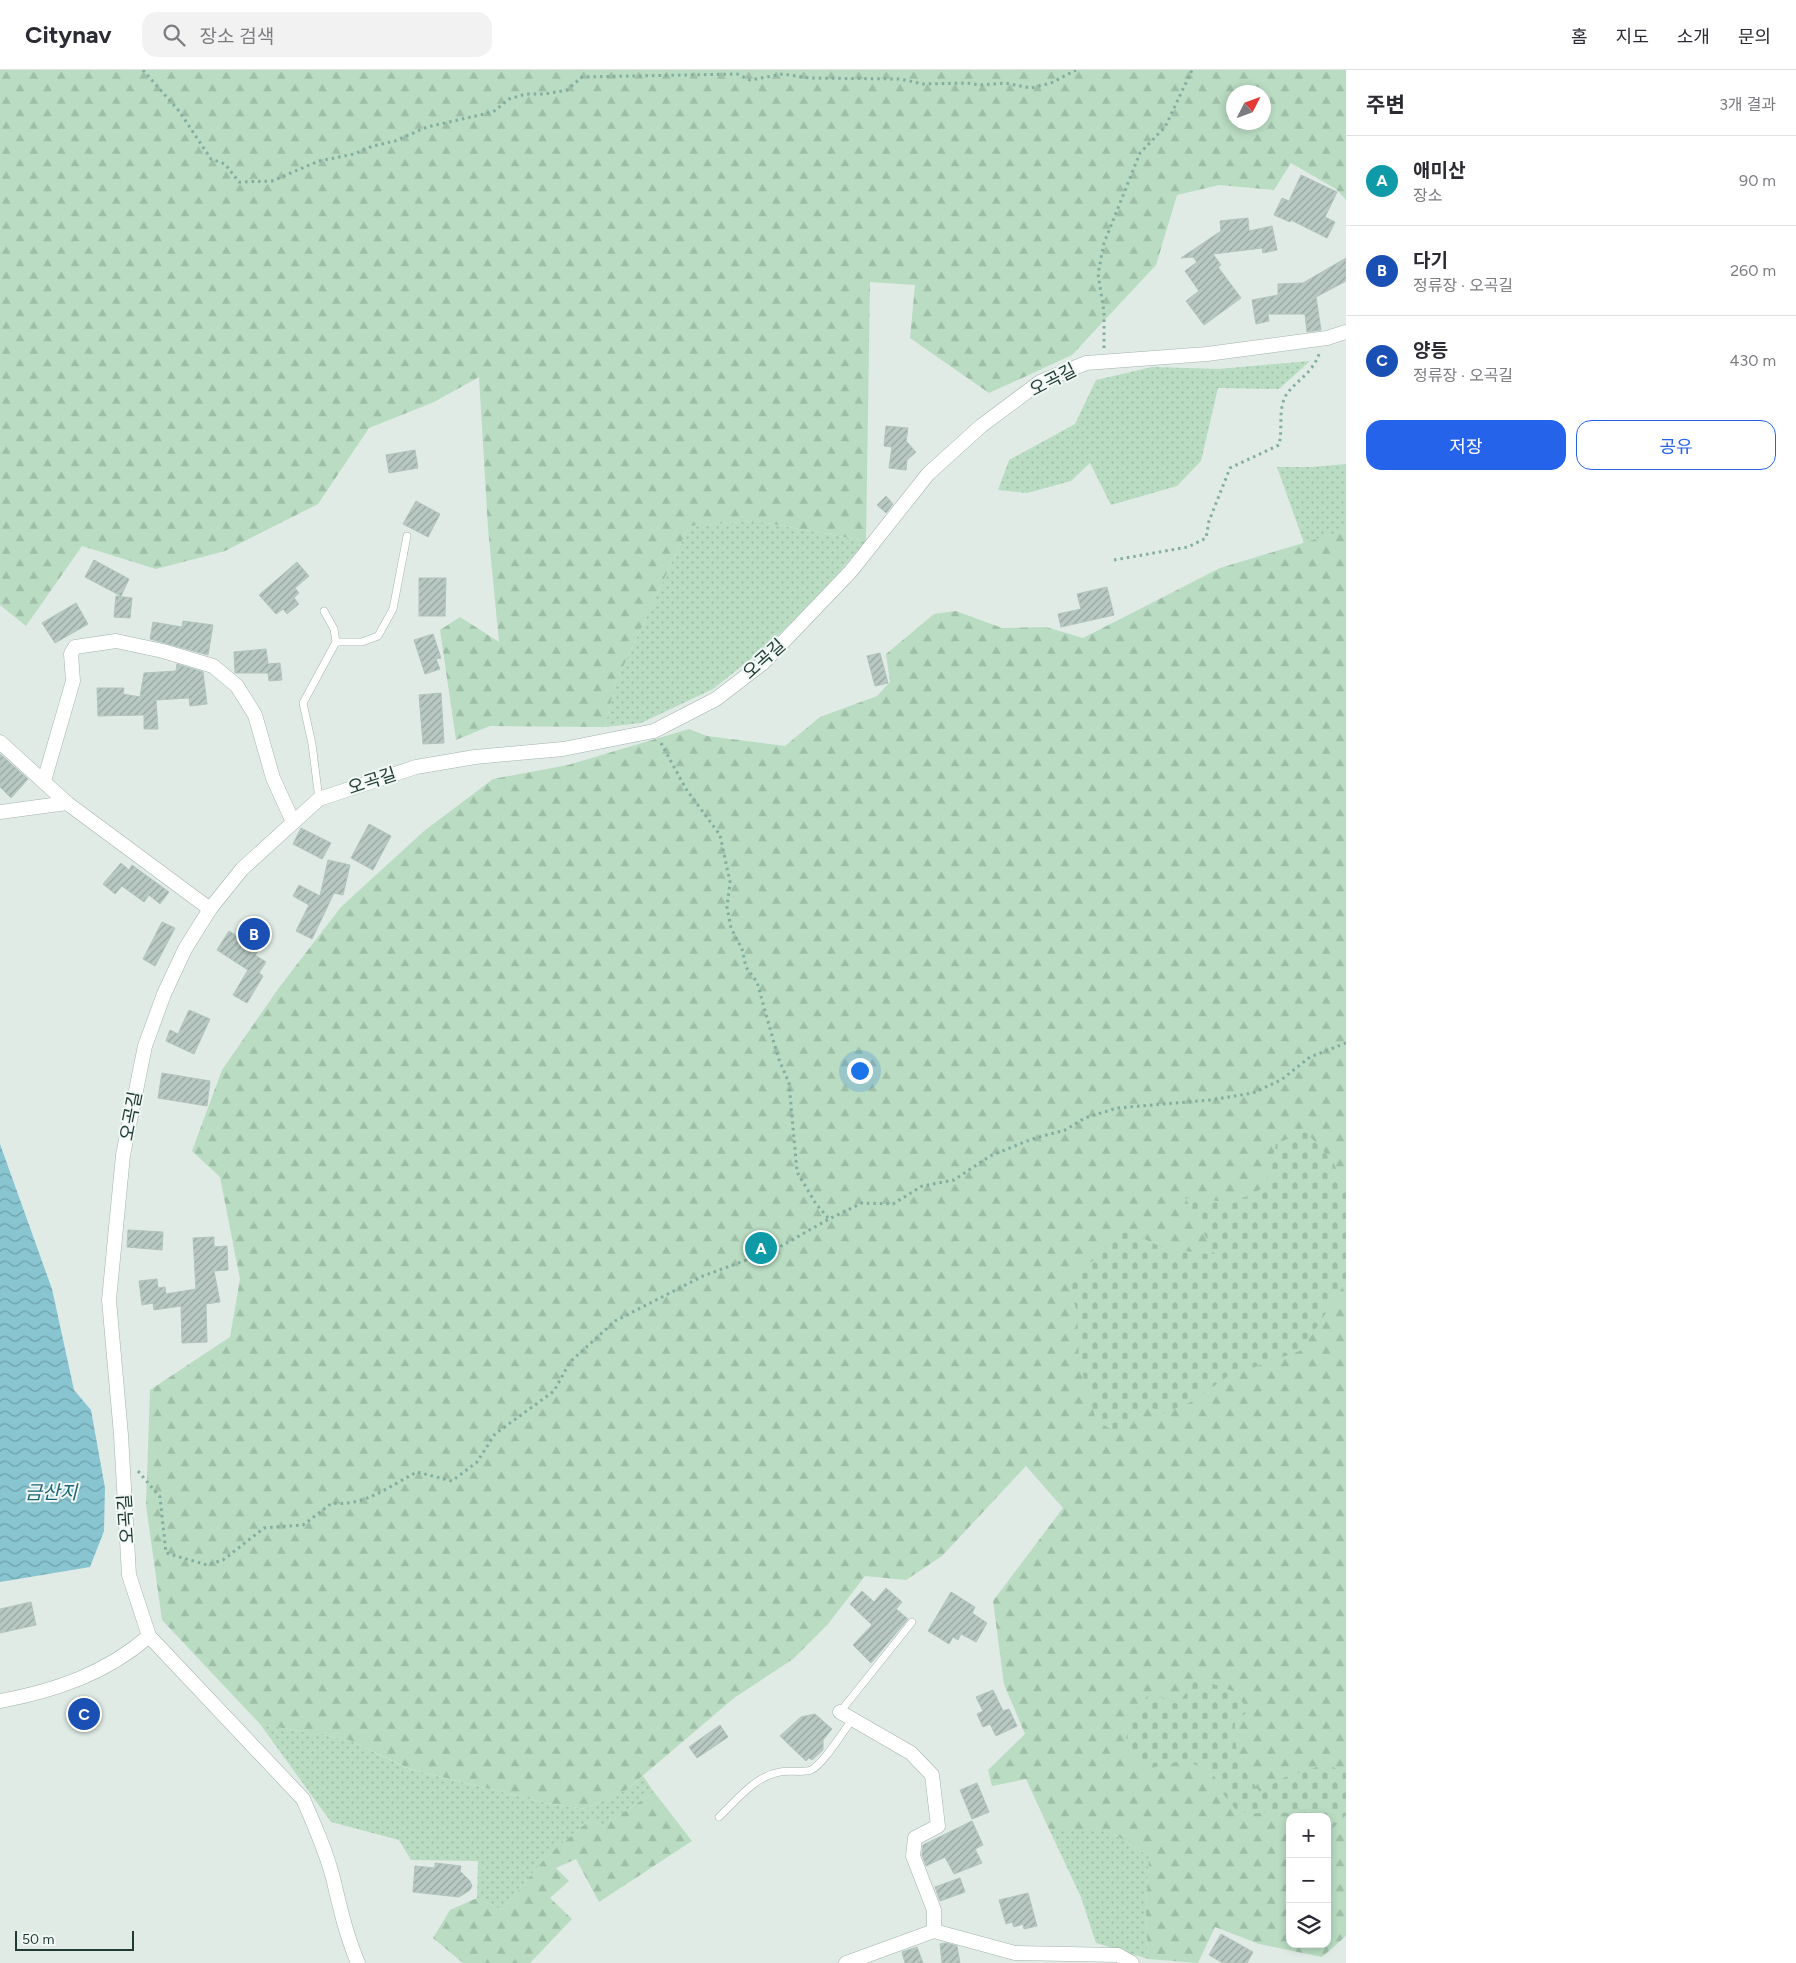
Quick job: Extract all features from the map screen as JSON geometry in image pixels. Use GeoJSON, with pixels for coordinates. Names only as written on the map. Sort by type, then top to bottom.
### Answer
{"type":"FeatureCollection","features":[{"type":"Feature","properties":{"kind":"street","name":"오곡길"},"geometry":{"type":"LineString","coordinates":[[149,1636],[129,1575],[122,1453],[109,1300],[123,1155],[145,1046],[164,994],[185,949],[210,909],[242,869],[319,799],[416,767],[476,757],[563,749],[654,731],[716,699],[763,663],[852,571],[928,474],[980,426],[1040,382],[1086,362],[1207,354],[1323,339],[1346,332]]}},
{"type":"Feature","properties":{"kind":"street"},"geometry":{"type":"LineString","coordinates":[[44,781],[73,681],[71,654],[75,647],[116,641],[163,651],[213,666],[237,686],[255,715],[273,778],[294,822]]}},
{"type":"Feature","properties":{"kind":"street"},"geometry":{"type":"LineString","coordinates":[[0,742],[67,803],[210,909]]}},
{"type":"Feature","properties":{"kind":"street"},"geometry":{"type":"LineString","coordinates":[[0,812],[67,803]]}},
{"type":"Feature","properties":{"kind":"street"},"geometry":{"type":"LineString","coordinates":[[0,1701],[53,1689],[85,1677],[129,1654],[149,1636],[302,1799],[315,1825],[333,1877],[347,1936],[358,1963]]}},
{"type":"Feature","properties":{"kind":"street"},"geometry":{"type":"LineString","coordinates":[[840,1712],[911,1753],[932,1775],[938,1826],[915,1838],[912,1856],[934,1910],[934,1931]]}},
{"type":"Feature","properties":{"kind":"street"},"geometry":{"type":"LineString","coordinates":[[846,1963],[934,1931],[1015,1953],[1092,1959],[1118,1955],[1132,1963]]}},
{"type":"Feature","properties":{"kind":"lane"},"geometry":{"type":"LineString","coordinates":[[336,642],[362,642],[378,636],[393,609],[406,536]]}},
{"type":"Feature","properties":{"kind":"lane"},"geometry":{"type":"LineString","coordinates":[[319,799],[312,744],[303,703],[336,642],[334,629],[324,611]]}},
{"type":"Feature","properties":{"kind":"lane"},"geometry":{"type":"LineString","coordinates":[[840,1712],[912,1622]]}},
{"type":"Feature","properties":{"kind":"lane"},"geometry":{"type":"LineString","coordinates":[[719,1816],[764,1776],[811,1770],[824,1760],[835,1741],[853,1719]]}},
{"type":"Feature","properties":{"kind":"path"},"geometry":{"type":"LineString","coordinates":[[143,70],[179,111],[211,158],[225,164],[239,182],[272,181],[319,161],[354,154],[374,146],[395,141],[427,127],[493,112],[509,99],[526,94],[545,94],[567,90],[582,77],[738,74],[750,80],[783,74],[809,78],[900,79],[923,84],[968,83],[980,85],[1005,83],[1031,88],[1051,83],[1076,70]]}},
{"type":"Feature","properties":{"kind":"path"},"geometry":{"type":"LineString","coordinates":[[1118,361],[1104,347],[1104,312],[1098,274],[1104,243],[1140,153],[1165,127],[1192,70]]}},
{"type":"Feature","properties":{"kind":"path"},"geometry":{"type":"LineString","coordinates":[[1114,560],[1188,547],[1206,538],[1209,521],[1230,468],[1279,445],[1282,432],[1281,412],[1286,396],[1302,380],[1316,361],[1323,339]]}},
{"type":"Feature","properties":{"kind":"path"},"geometry":{"type":"LineString","coordinates":[[654,731],[686,789],[720,835],[730,882],[727,907],[731,928],[742,949],[746,967],[757,982],[778,1057],[789,1082],[797,1172],[816,1204],[829,1219]]}},
{"type":"Feature","properties":{"kind":"path"},"geometry":{"type":"LineString","coordinates":[[122,1453],[160,1497],[166,1553],[206,1565],[223,1560],[246,1540],[264,1528],[303,1525],[332,1503],[343,1504],[368,1499],[418,1472],[452,1481],[477,1462],[495,1434],[554,1391],[570,1362],[615,1321],[703,1276],[776,1249],[862,1203],[893,1204],[922,1186],[954,1180],[990,1156],[1032,1139],[1065,1130],[1085,1118],[1117,1108],[1210,1100],[1253,1093],[1281,1080],[1310,1057],[1346,1043]]}},
{"type":"Feature","properties":{"kind":"green space"},"geometry":{"type":"Polygon","coordinates":[[[0,70],[1346,70],[1346,200],[1336,189],[1291,163],[1274,190],[1219,185],[1177,195],[1156,265],[1072,355],[989,393],[910,338],[915,285],[870,282],[866,541],[755,521],[689,526],[615,684],[605,727],[490,726],[456,740],[440,630],[460,617],[499,642],[488,528],[479,377],[434,402],[369,428],[318,504],[225,551],[156,569],[82,546],[26,626],[0,605],[0,70]]]}},
{"type":"Feature","properties":{"kind":"green space"},"geometry":{"type":"Polygon","coordinates":[[[1310,361],[1279,389],[1218,388],[1201,461],[1177,486],[1111,505],[1090,463],[1071,481],[1027,493],[998,490],[1009,460],[1075,424],[1096,380],[1152,367],[1219,369],[1310,361]]]}},
{"type":"Feature","properties":{"kind":"green space"},"geometry":{"type":"Polygon","coordinates":[[[1346,464],[1346,532],[1304,543],[1277,467],[1312,467],[1346,464]]]}},
{"type":"Feature","properties":{"kind":"green space"},"geometry":{"type":"Polygon","coordinates":[[[755,521],[866,541],[817,598],[766,647],[713,689],[641,723],[605,727],[615,684],[689,526],[755,521]]]}},
{"type":"Feature","properties":{"kind":"green space"},"geometry":{"type":"Polygon","coordinates":[[[1346,530],[1346,1936],[1322,1957],[1259,1944],[1215,1927],[1198,1963],[1148,1959],[1146,1910],[1149,1856],[1106,1829],[1049,1829],[1026,1779],[992,1786],[988,1770],[1025,1734],[1004,1684],[993,1601],[1063,1508],[1026,1466],[942,1556],[906,1580],[865,1576],[828,1624],[793,1659],[734,1698],[626,1790],[585,1809],[546,1803],[410,1769],[349,1740],[260,1724],[162,1620],[146,1505],[150,1390],[230,1337],[240,1279],[220,1177],[192,1151],[222,1070],[278,989],[341,907],[424,831],[493,779],[568,765],[689,729],[707,736],[785,746],[820,717],[877,696],[890,682],[886,654],[934,614],[956,611],[1002,628],[1046,627],[1083,638],[1220,568],[1346,530]]]}},
{"type":"Feature","properties":{"kind":"green space"},"geometry":{"type":"Polygon","coordinates":[[[1305,1131],[1332,1160],[1346,1189],[1346,1282],[1302,1350],[1227,1377],[1191,1402],[1162,1414],[1143,1402],[1118,1434],[1096,1420],[1079,1361],[1077,1313],[1068,1278],[1097,1258],[1122,1228],[1163,1248],[1215,1255],[1185,1197],[1234,1203],[1265,1187],[1276,1144],[1305,1131]]]}},
{"type":"Feature","properties":{"kind":"green space"},"geometry":{"type":"Polygon","coordinates":[[[1197,1678],[1238,1693],[1247,1712],[1235,1722],[1237,1753],[1247,1775],[1260,1792],[1283,1778],[1326,1764],[1346,1773],[1346,1815],[1331,1830],[1331,1813],[1239,1813],[1224,1795],[1212,1772],[1185,1760],[1143,1770],[1124,1746],[1133,1713],[1150,1693],[1178,1704],[1197,1678]]]}},
{"type":"Feature","properties":{"kind":"green space"},"geometry":{"type":"Polygon","coordinates":[[[260,1724],[349,1740],[409,1769],[546,1803],[585,1809],[626,1790],[643,1776],[654,1792],[603,1826],[590,1820],[547,1856],[502,1910],[477,1898],[478,1861],[411,1860],[399,1840],[331,1822],[260,1724]]]}},
{"type":"Feature","properties":{"kind":"green space"},"geometry":{"type":"Polygon","coordinates":[[[654,1792],[692,1841],[599,1902],[576,1859],[556,1868],[569,1881],[550,1898],[572,1919],[530,1963],[463,1963],[433,1938],[450,1910],[477,1898],[502,1910],[547,1856],[590,1820],[603,1826],[654,1792]]]}},
{"type":"Feature","properties":{"kind":"green space"},"geometry":{"type":"Polygon","coordinates":[[[1049,1829],[1106,1829],[1149,1856],[1146,1910],[1148,1959],[1096,1943],[1081,1897],[1049,1829]]]}},
{"type":"Feature","properties":{"kind":"water","name":"금산지"},"geometry":{"type":"Polygon","coordinates":[[[0,1144],[52,1289],[74,1390],[91,1410],[105,1488],[104,1531],[90,1567],[0,1582],[0,1144]]]}},
{"type":"Feature","properties":{"kind":"building"},"geometry":{"type":"Polygon","coordinates":[[[1301,175],[1337,192],[1325,217],[1335,222],[1327,238],[1291,220],[1290,222],[1274,215],[1282,198],[1289,201],[1301,175]]]}},
{"type":"Feature","properties":{"kind":"building"},"geometry":{"type":"Polygon","coordinates":[[[1248,218],[1249,231],[1272,226],[1277,250],[1263,253],[1262,248],[1213,254],[1221,265],[1218,267],[1241,298],[1204,325],[1186,301],[1199,291],[1185,271],[1197,262],[1193,257],[1181,258],[1221,231],[1220,221],[1248,218]]]}},
{"type":"Feature","properties":{"kind":"building"},"geometry":{"type":"Polygon","coordinates":[[[1346,258],[1346,281],[1316,297],[1321,330],[1307,332],[1305,314],[1268,314],[1269,321],[1256,324],[1252,300],[1278,295],[1278,284],[1303,283],[1346,258]]]}},
{"type":"Feature","properties":{"kind":"building"},"geometry":{"type":"Polygon","coordinates":[[[886,426],[908,428],[906,441],[916,452],[907,460],[906,470],[889,468],[892,447],[884,446],[886,426]]]}},
{"type":"Feature","properties":{"kind":"building"},"geometry":{"type":"Polygon","coordinates":[[[415,450],[418,468],[389,473],[386,455],[415,450]]]}},
{"type":"Feature","properties":{"kind":"building"},"geometry":{"type":"Polygon","coordinates":[[[886,496],[893,504],[886,513],[877,505],[886,496]]]}},
{"type":"Feature","properties":{"kind":"building"},"geometry":{"type":"Polygon","coordinates":[[[416,501],[440,514],[428,537],[403,524],[416,501]]]}},
{"type":"Feature","properties":{"kind":"building"},"geometry":{"type":"Polygon","coordinates":[[[94,560],[129,579],[121,596],[85,577],[94,560]]]}},
{"type":"Feature","properties":{"kind":"building"},"geometry":{"type":"Polygon","coordinates":[[[297,562],[309,576],[295,588],[299,593],[294,598],[299,604],[287,614],[283,609],[276,614],[259,595],[297,562]]]}},
{"type":"Feature","properties":{"kind":"building"},"geometry":{"type":"Polygon","coordinates":[[[419,578],[446,578],[445,616],[419,616],[419,578]]]}},
{"type":"Feature","properties":{"kind":"building"},"geometry":{"type":"Polygon","coordinates":[[[1107,587],[1114,615],[1061,627],[1058,614],[1081,609],[1077,594],[1107,587]]]}},
{"type":"Feature","properties":{"kind":"building"},"geometry":{"type":"Polygon","coordinates":[[[116,596],[132,598],[130,618],[114,617],[116,596]]]}},
{"type":"Feature","properties":{"kind":"building"},"geometry":{"type":"Polygon","coordinates":[[[76,603],[88,624],[55,643],[42,623],[76,603]]]}},
{"type":"Feature","properties":{"kind":"building"},"geometry":{"type":"Polygon","coordinates":[[[183,621],[213,625],[208,655],[150,639],[153,622],[182,627],[183,621]]]}},
{"type":"Feature","properties":{"kind":"building"},"geometry":{"type":"Polygon","coordinates":[[[433,634],[441,658],[436,659],[440,669],[425,674],[414,640],[433,634]]]}},
{"type":"Feature","properties":{"kind":"building"},"geometry":{"type":"Polygon","coordinates":[[[266,649],[268,664],[280,663],[282,680],[269,681],[268,673],[235,673],[234,652],[266,649]]]}},
{"type":"Feature","properties":{"kind":"building"},"geometry":{"type":"Polygon","coordinates":[[[880,653],[888,683],[875,686],[867,656],[880,653]]]}},
{"type":"Feature","properties":{"kind":"building"},"geometry":{"type":"Polygon","coordinates":[[[177,664],[203,672],[207,704],[190,706],[189,698],[156,700],[158,729],[144,729],[144,715],[98,716],[97,688],[124,688],[123,694],[140,697],[144,673],[176,671],[177,664]]]}},
{"type":"Feature","properties":{"kind":"building"},"geometry":{"type":"Polygon","coordinates":[[[441,693],[444,743],[423,744],[419,695],[441,693]]]}},
{"type":"Feature","properties":{"kind":"building"},"geometry":{"type":"Polygon","coordinates":[[[0,754],[28,779],[11,798],[0,787],[0,754]]]}},
{"type":"Feature","properties":{"kind":"building"},"geometry":{"type":"Polygon","coordinates":[[[369,824],[391,836],[373,870],[351,858],[369,824]]]}},
{"type":"Feature","properties":{"kind":"building"},"geometry":{"type":"Polygon","coordinates":[[[301,828],[331,843],[322,859],[293,844],[301,828]]]}},
{"type":"Feature","properties":{"kind":"building"},"geometry":{"type":"Polygon","coordinates":[[[328,860],[350,865],[343,895],[334,893],[312,939],[296,931],[309,905],[293,896],[299,885],[320,896],[328,860]]]}},
{"type":"Feature","properties":{"kind":"building"},"geometry":{"type":"Polygon","coordinates":[[[121,863],[129,870],[132,865],[169,892],[160,904],[149,895],[144,902],[122,886],[115,894],[103,884],[121,863]]]}},
{"type":"Feature","properties":{"kind":"building"},"geometry":{"type":"Polygon","coordinates":[[[162,922],[175,928],[155,966],[143,959],[162,922]]]}},
{"type":"Feature","properties":{"kind":"building"},"geometry":{"type":"Polygon","coordinates":[[[229,931],[259,950],[255,955],[266,962],[259,973],[263,976],[247,1003],[233,995],[248,970],[217,950],[229,931]]]}},
{"type":"Feature","properties":{"kind":"building"},"geometry":{"type":"Polygon","coordinates":[[[189,1010],[210,1019],[194,1054],[166,1041],[170,1030],[178,1034],[189,1010]]]}},
{"type":"Feature","properties":{"kind":"building"},"geometry":{"type":"Polygon","coordinates":[[[162,1073],[210,1081],[207,1106],[158,1098],[162,1073]]]}},
{"type":"Feature","properties":{"kind":"building"},"geometry":{"type":"Polygon","coordinates":[[[128,1230],[163,1232],[162,1250],[127,1247],[128,1230]]]}},
{"type":"Feature","properties":{"kind":"building"},"geometry":{"type":"Polygon","coordinates":[[[214,1237],[214,1247],[227,1246],[228,1270],[214,1271],[220,1302],[206,1304],[207,1342],[182,1343],[181,1306],[154,1310],[153,1303],[142,1305],[139,1281],[157,1279],[158,1288],[165,1287],[166,1294],[196,1289],[193,1238],[214,1237]]]}},
{"type":"Feature","properties":{"kind":"building"},"geometry":{"type":"Polygon","coordinates":[[[886,1588],[902,1602],[896,1609],[908,1619],[871,1663],[853,1645],[872,1625],[850,1604],[862,1591],[874,1602],[886,1588]]]}},
{"type":"Feature","properties":{"kind":"building"},"geometry":{"type":"Polygon","coordinates":[[[951,1592],[975,1607],[972,1613],[987,1623],[976,1642],[961,1634],[958,1640],[953,1637],[949,1644],[928,1631],[951,1592]]]}},
{"type":"Feature","properties":{"kind":"building"},"geometry":{"type":"Polygon","coordinates":[[[31,1602],[36,1625],[0,1633],[0,1609],[31,1602]]]}},
{"type":"Feature","properties":{"kind":"building"},"geometry":{"type":"Polygon","coordinates":[[[993,1690],[1003,1711],[1009,1709],[1017,1726],[996,1736],[990,1724],[983,1727],[977,1714],[983,1711],[976,1697],[993,1690]]]}},
{"type":"Feature","properties":{"kind":"building"},"geometry":{"type":"Polygon","coordinates":[[[815,1714],[832,1729],[823,1740],[823,1750],[812,1760],[809,1758],[806,1761],[780,1736],[801,1717],[815,1714]]]}},
{"type":"Feature","properties":{"kind":"building"},"geometry":{"type":"Polygon","coordinates":[[[720,1725],[728,1737],[697,1758],[689,1747],[720,1725]]]}},
{"type":"Feature","properties":{"kind":"building"},"geometry":{"type":"Polygon","coordinates":[[[977,1783],[989,1812],[972,1819],[960,1790],[977,1783]]]}},
{"type":"Feature","properties":{"kind":"building"},"geometry":{"type":"Polygon","coordinates":[[[972,1821],[983,1845],[975,1849],[982,1863],[954,1874],[945,1857],[926,1866],[922,1855],[923,1845],[972,1821]]]}},
{"type":"Feature","properties":{"kind":"building"},"geometry":{"type":"Polygon","coordinates":[[[435,1863],[461,1866],[460,1871],[470,1881],[472,1886],[470,1890],[459,1897],[413,1892],[415,1866],[435,1868],[435,1863]]]}},
{"type":"Feature","properties":{"kind":"building"},"geometry":{"type":"Polygon","coordinates":[[[960,1878],[965,1892],[940,1901],[935,1887],[960,1878]]]}},
{"type":"Feature","properties":{"kind":"building"},"geometry":{"type":"Polygon","coordinates":[[[1028,1893],[1037,1926],[1024,1929],[1023,1924],[1014,1927],[1012,1922],[1006,1924],[999,1900],[1028,1893]]]}},
{"type":"Feature","properties":{"kind":"building"},"geometry":{"type":"Polygon","coordinates":[[[1221,1934],[1253,1952],[1247,1963],[1223,1963],[1209,1955],[1221,1934]]]}},
{"type":"Feature","properties":{"kind":"building"},"geometry":{"type":"Polygon","coordinates":[[[946,1943],[957,1946],[960,1963],[942,1963],[940,1944],[946,1943]]]}},
{"type":"Feature","properties":{"kind":"building"},"geometry":{"type":"Polygon","coordinates":[[[917,1947],[923,1963],[905,1963],[902,1952],[917,1947]]]}},
{"type":"Feature","properties":{"kind":"place","name":"다기"},"geometry":{"type":"Point","coordinates":[254,934]}},
{"type":"Feature","properties":{"kind":"place","name":"애미산"},"geometry":{"type":"Point","coordinates":[761,1248]}},
{"type":"Feature","properties":{"kind":"place","name":"양등"},"geometry":{"type":"Point","coordinates":[84,1714]}}]}
